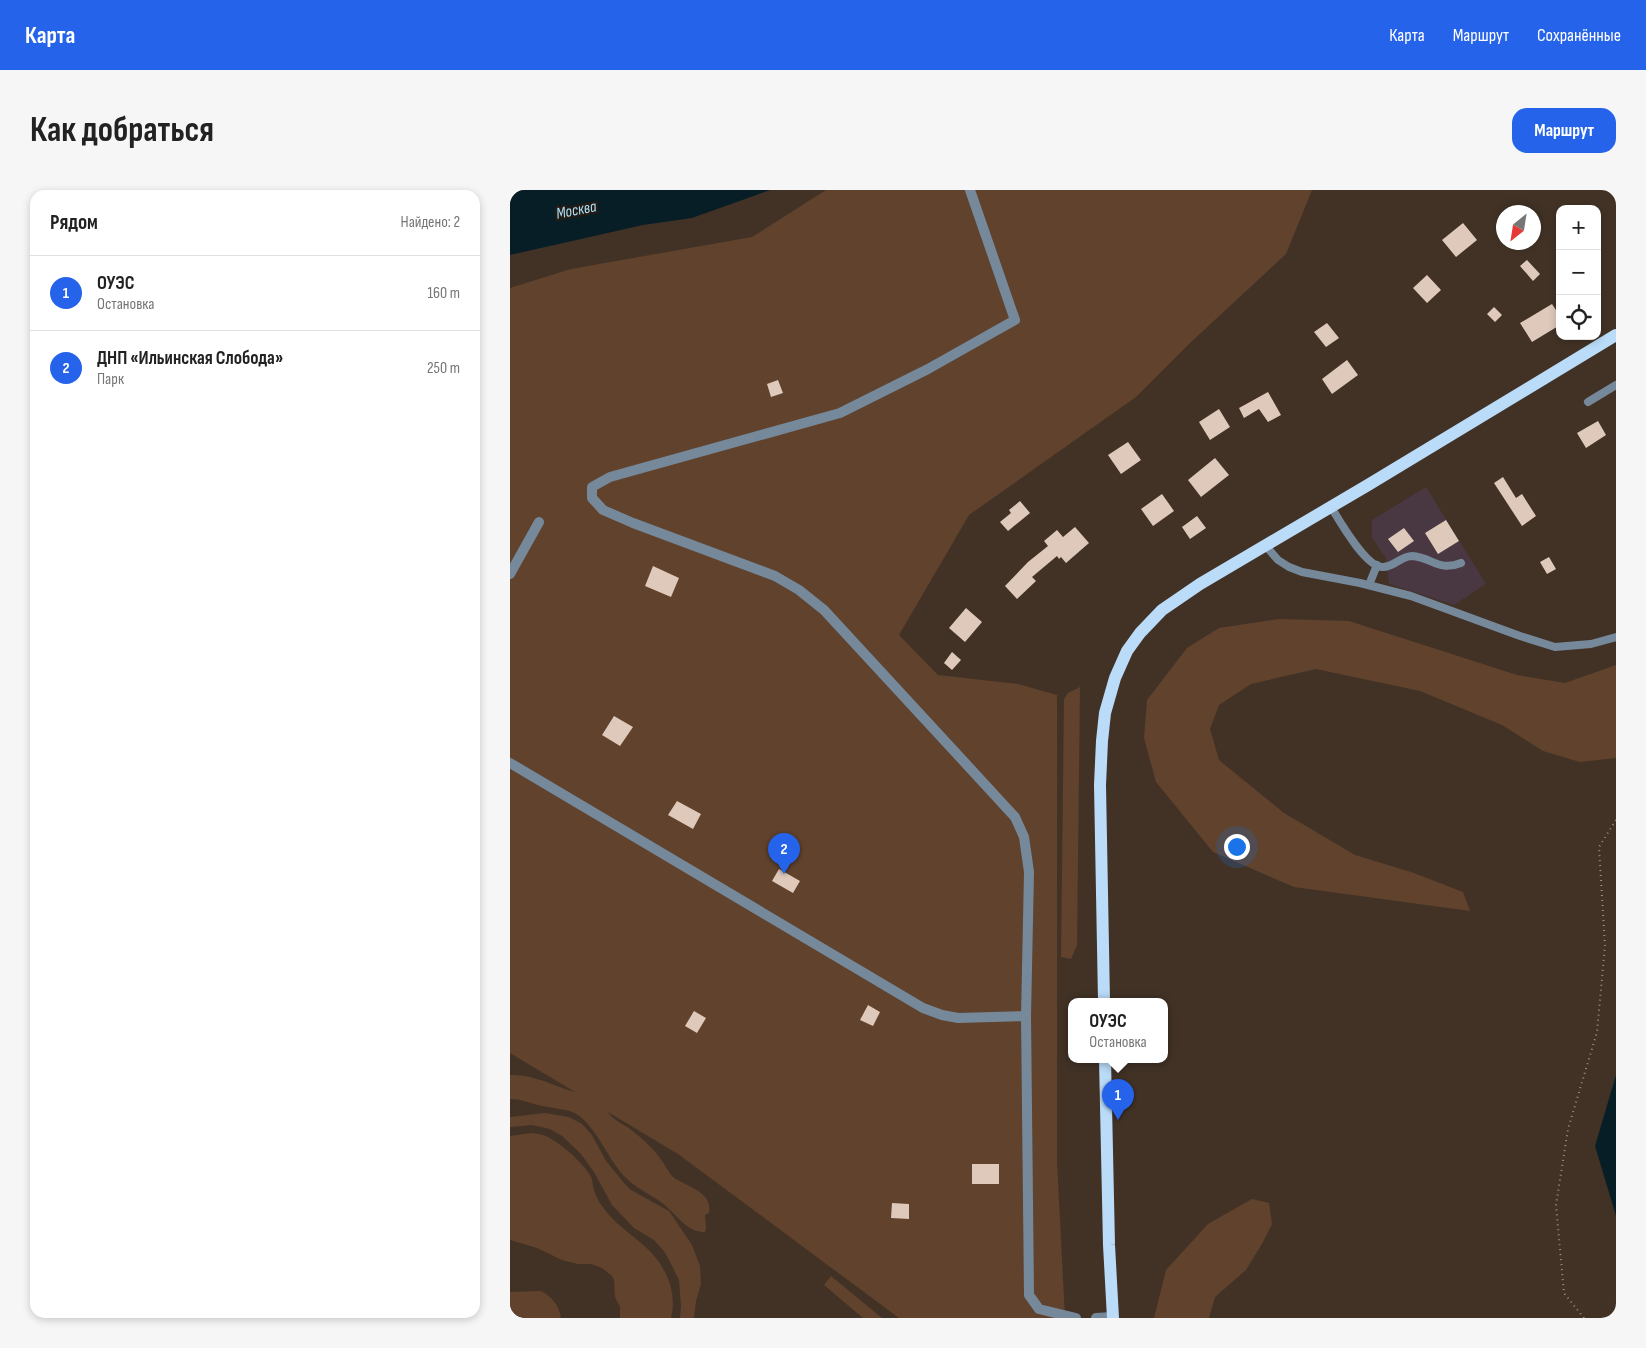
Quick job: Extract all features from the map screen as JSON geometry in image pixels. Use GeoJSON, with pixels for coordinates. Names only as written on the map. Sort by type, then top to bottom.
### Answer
{"type":"FeatureCollection","features":[{"type":"Feature","properties":{"kind":"main road"},"geometry":{"type":"LineString","coordinates":[[1104,998],[1101,758],[1105,713],[1115,678],[1131,645],[1162,610],[1200,584],[1616,335]]}},
{"type":"Feature","properties":{"kind":"main road"},"geometry":{"type":"LineString","coordinates":[[1105,1063],[1109,1245],[1113,1318]]}},
{"type":"Feature","properties":{"kind":"street"},"geometry":{"type":"LineString","coordinates":[[970,190],[1015,320],[928,368],[840,413],[610,477],[592,487],[592,498],[603,510],[775,576],[799,590],[824,610],[1015,817],[1024,837],[1029,872],[1026,1016],[1029,1295],[1039,1309],[1076,1318]]}},
{"type":"Feature","properties":{"kind":"street"},"geometry":{"type":"LineString","coordinates":[[510,574],[539,522]]}},
{"type":"Feature","properties":{"kind":"street"},"geometry":{"type":"LineString","coordinates":[[510,763],[923,1008],[942,1015],[958,1018],[1026,1016]]}},
{"type":"Feature","properties":{"kind":"street"},"geometry":{"type":"LineString","coordinates":[[1096,1318],[1113,1318]]}},
{"type":"Feature","properties":{"kind":"lane"},"geometry":{"type":"LineString","coordinates":[[1588,402],[1616,385]]}},
{"type":"Feature","properties":{"kind":"lane"},"geometry":{"type":"LineString","coordinates":[[1331,507],[1349,535],[1371,562],[1377,565],[1385,567],[1412,556],[1443,566],[1451,567],[1461,563]]}},
{"type":"Feature","properties":{"kind":"lane"},"geometry":{"type":"LineString","coordinates":[[1266,545],[1278,560],[1302,572],[1369,585],[1436,604],[1520,636],[1555,647],[1591,644],[1616,637]]}},
{"type":"Feature","properties":{"kind":"lane"},"geometry":{"type":"LineString","coordinates":[[1369,585],[1377,565]]}},
{"type":"Feature","properties":{"kind":"path"},"geometry":{"type":"LineString","coordinates":[[1584,1318],[1564,1293],[1556,1206],[1568,1129],[1597,1032],[1605,946],[1599,847],[1616,820]]}},
{"type":"Feature","properties":{"kind":"shaded area"},"geometry":{"type":"Polygon","coordinates":[[[826,190],[1312,190],[1286,254],[1189,344],[1136,397],[969,515],[899,635],[938,675],[1018,684],[1057,695],[1057,1162],[1065,1318],[899,1318],[678,1154],[608,1112],[613,1118],[632,1130],[650,1146],[673,1177],[697,1190],[707,1199],[709,1213],[705,1215],[705,1232],[699,1232],[689,1227],[662,1203],[626,1178],[619,1171],[594,1131],[579,1115],[570,1111],[510,1099],[510,1075],[535,1078],[575,1092],[510,1053],[510,288],[571,269],[752,237],[826,190]]]}},
{"type":"Feature","properties":{"kind":"shaded area"},"geometry":{"type":"Polygon","coordinates":[[[1426,487],[1486,584],[1454,605],[1389,584],[1386,558],[1372,538],[1372,520],[1426,487]]]}},
{"type":"Feature","properties":{"kind":"shaded area"},"geometry":{"type":"Polygon","coordinates":[[[1279,619],[1349,621],[1517,675],[1565,683],[1616,665],[1616,758],[1580,762],[1543,751],[1502,725],[1420,691],[1316,669],[1251,684],[1219,705],[1210,729],[1219,760],[1284,813],[1355,855],[1414,873],[1463,892],[1470,911],[1294,887],[1213,852],[1156,782],[1144,738],[1147,700],[1187,648],[1219,628],[1279,619]]]}},
{"type":"Feature","properties":{"kind":"shaded area"},"geometry":{"type":"Polygon","coordinates":[[[1080,687],[1077,945],[1071,959],[1061,957],[1064,699],[1068,693],[1080,687]]]}},
{"type":"Feature","properties":{"kind":"shaded area"},"geometry":{"type":"Polygon","coordinates":[[[545,1113],[569,1117],[582,1124],[592,1135],[606,1161],[631,1190],[669,1211],[692,1245],[700,1266],[701,1284],[694,1318],[680,1318],[679,1280],[664,1251],[654,1240],[634,1228],[612,1205],[594,1172],[581,1154],[562,1136],[550,1129],[532,1125],[510,1127],[510,1117],[545,1113]]]}},
{"type":"Feature","properties":{"kind":"shaded area"},"geometry":{"type":"Polygon","coordinates":[[[532,1133],[549,1138],[575,1158],[591,1177],[593,1188],[605,1210],[650,1251],[657,1260],[671,1288],[673,1305],[671,1318],[620,1318],[620,1307],[615,1297],[614,1280],[602,1268],[591,1264],[578,1264],[562,1260],[537,1248],[510,1240],[510,1136],[532,1133]]]}},
{"type":"Feature","properties":{"kind":"shaded area"},"geometry":{"type":"Polygon","coordinates":[[[1252,1199],[1269,1203],[1272,1224],[1246,1270],[1215,1297],[1209,1318],[1154,1318],[1166,1270],[1208,1224],[1252,1199]]]}},
{"type":"Feature","properties":{"kind":"shaded area"},"geometry":{"type":"Polygon","coordinates":[[[831,1276],[882,1318],[863,1318],[824,1285],[831,1276]]]}},
{"type":"Feature","properties":{"kind":"shaded area"},"geometry":{"type":"Polygon","coordinates":[[[541,1291],[554,1302],[559,1309],[561,1318],[510,1318],[510,1292],[541,1291]]]}},
{"type":"Feature","properties":{"kind":"water","name":"Москва"},"geometry":{"type":"Polygon","coordinates":[[[510,190],[770,190],[692,218],[643,225],[510,255],[510,190]]]}},
{"type":"Feature","properties":{"kind":"water"},"geometry":{"type":"Polygon","coordinates":[[[1616,1075],[1616,1216],[1595,1146],[1616,1075]]]}},
{"type":"Feature","properties":{"kind":"building"},"geometry":{"type":"Polygon","coordinates":[[[1463,223],[1477,240],[1456,257],[1442,240],[1463,223]]]}},
{"type":"Feature","properties":{"kind":"building"},"geometry":{"type":"Polygon","coordinates":[[[1527,260],[1540,274],[1533,281],[1520,266],[1527,260]]]}},
{"type":"Feature","properties":{"kind":"building"},"geometry":{"type":"Polygon","coordinates":[[[1427,275],[1441,290],[1427,303],[1413,288],[1427,275]]]}},
{"type":"Feature","properties":{"kind":"building"},"geometry":{"type":"Polygon","coordinates":[[[1552,304],[1556,310],[1556,327],[1532,342],[1520,323],[1552,304]]]}},
{"type":"Feature","properties":{"kind":"building"},"geometry":{"type":"Polygon","coordinates":[[[1494,307],[1502,315],[1495,322],[1487,314],[1494,307]]]}},
{"type":"Feature","properties":{"kind":"building"},"geometry":{"type":"Polygon","coordinates":[[[1327,323],[1339,338],[1326,347],[1314,332],[1327,323]]]}},
{"type":"Feature","properties":{"kind":"building"},"geometry":{"type":"Polygon","coordinates":[[[1347,360],[1358,375],[1332,394],[1322,379],[1347,360]]]}},
{"type":"Feature","properties":{"kind":"building"},"geometry":{"type":"Polygon","coordinates":[[[778,380],[783,393],[771,397],[767,384],[778,380]]]}},
{"type":"Feature","properties":{"kind":"building"},"geometry":{"type":"Polygon","coordinates":[[[1268,392],[1281,415],[1268,422],[1259,409],[1244,418],[1239,408],[1268,392]]]}},
{"type":"Feature","properties":{"kind":"building"},"geometry":{"type":"Polygon","coordinates":[[[1219,409],[1230,427],[1210,440],[1199,422],[1219,409]]]}},
{"type":"Feature","properties":{"kind":"building"},"geometry":{"type":"Polygon","coordinates":[[[1598,421],[1606,435],[1586,448],[1577,433],[1598,421]]]}},
{"type":"Feature","properties":{"kind":"building"},"geometry":{"type":"Polygon","coordinates":[[[1128,442],[1141,460],[1121,474],[1108,455],[1128,442]]]}},
{"type":"Feature","properties":{"kind":"building"},"geometry":{"type":"Polygon","coordinates":[[[1215,458],[1229,475],[1201,497],[1188,480],[1215,458]]]}},
{"type":"Feature","properties":{"kind":"building"},"geometry":{"type":"Polygon","coordinates":[[[1503,477],[1516,498],[1522,494],[1536,516],[1522,526],[1494,483],[1503,477]]]}},
{"type":"Feature","properties":{"kind":"building"},"geometry":{"type":"Polygon","coordinates":[[[1162,494],[1174,511],[1153,526],[1141,509],[1162,494]]]}},
{"type":"Feature","properties":{"kind":"building"},"geometry":{"type":"Polygon","coordinates":[[[1020,501],[1030,513],[1008,531],[1000,522],[1011,513],[1009,510],[1020,501]]]}},
{"type":"Feature","properties":{"kind":"building"},"geometry":{"type":"Polygon","coordinates":[[[1197,516],[1206,528],[1190,539],[1182,527],[1197,516]]]}},
{"type":"Feature","properties":{"kind":"building"},"geometry":{"type":"Polygon","coordinates":[[[1446,520],[1459,541],[1438,554],[1425,533],[1446,520]]]}},
{"type":"Feature","properties":{"kind":"building"},"geometry":{"type":"Polygon","coordinates":[[[1075,527],[1089,543],[1066,563],[1061,557],[1059,559],[1057,556],[1032,577],[1036,581],[1017,599],[1005,586],[1028,562],[1048,546],[1044,541],[1057,530],[1063,537],[1075,527]]]}},
{"type":"Feature","properties":{"kind":"building"},"geometry":{"type":"Polygon","coordinates":[[[1404,528],[1414,541],[1398,552],[1388,539],[1404,528]]]}},
{"type":"Feature","properties":{"kind":"building"},"geometry":{"type":"Polygon","coordinates":[[[1549,557],[1556,569],[1547,574],[1540,562],[1549,557]]]}},
{"type":"Feature","properties":{"kind":"building"},"geometry":{"type":"Polygon","coordinates":[[[653,566],[679,578],[671,597],[645,586],[653,566]]]}},
{"type":"Feature","properties":{"kind":"building"},"geometry":{"type":"Polygon","coordinates":[[[966,608],[982,622],[965,642],[949,628],[966,608]]]}},
{"type":"Feature","properties":{"kind":"building"},"geometry":{"type":"Polygon","coordinates":[[[952,652],[961,660],[952,670],[944,663],[952,652]]]}},
{"type":"Feature","properties":{"kind":"building"},"geometry":{"type":"Polygon","coordinates":[[[614,716],[633,727],[620,746],[602,735],[614,716]]]}},
{"type":"Feature","properties":{"kind":"building"},"geometry":{"type":"Polygon","coordinates":[[[677,801],[701,814],[693,829],[668,815],[677,801]]]}},
{"type":"Feature","properties":{"kind":"building"},"geometry":{"type":"Polygon","coordinates":[[[779,869],[800,881],[793,893],[772,881],[779,869]]]}},
{"type":"Feature","properties":{"kind":"building"},"geometry":{"type":"Polygon","coordinates":[[[868,1005],[880,1012],[873,1026],[860,1020],[868,1005]]]}},
{"type":"Feature","properties":{"kind":"building"},"geometry":{"type":"Polygon","coordinates":[[[694,1011],[706,1018],[697,1033],[685,1026],[694,1011]]]}},
{"type":"Feature","properties":{"kind":"building"},"geometry":{"type":"Polygon","coordinates":[[[972,1164],[999,1164],[999,1184],[972,1184],[972,1164]]]}},
{"type":"Feature","properties":{"kind":"building"},"geometry":{"type":"Polygon","coordinates":[[[892,1203],[909,1204],[909,1219],[891,1218],[892,1203]]]}},
{"type":"Feature","properties":{"kind":"place","name":"ДНП «Ильинская Слобода»"},"geometry":{"type":"Point","coordinates":[784,874]}},
{"type":"Feature","properties":{"kind":"place","name":"ОУЭС"},"geometry":{"type":"Point","coordinates":[1118,1120]}}]}
